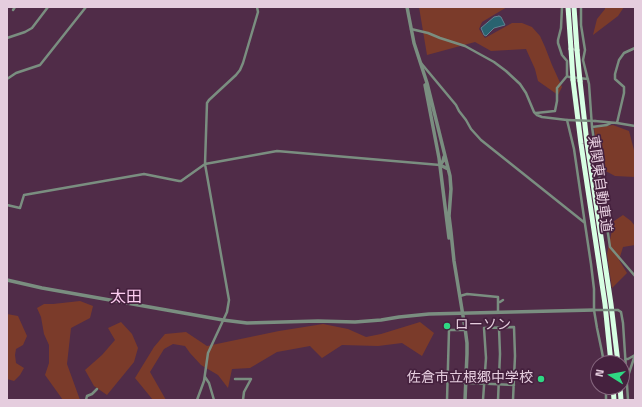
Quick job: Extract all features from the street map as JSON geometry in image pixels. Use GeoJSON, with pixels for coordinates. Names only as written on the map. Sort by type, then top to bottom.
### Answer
{"type":"FeatureCollection","features":[{"type":"Feature","properties":{"kind":"highway","name":"東関東自動車道"},"geometry":{"type":"LineString","coordinates":[[568,7],[573,80],[584,167],[605,304],[610,355]]}},
{"type":"Feature","properties":{"kind":"highway","name":"東関東自動車道"},"geometry":{"type":"LineString","coordinates":[[574,7],[587,143],[617,355]]}},
{"type":"Feature","properties":{"kind":"street"},"geometry":{"type":"LineString","coordinates":[[7,38],[32,28],[48,7]]}},
{"type":"Feature","properties":{"kind":"street"},"geometry":{"type":"LineString","coordinates":[[7,79],[16,73],[40,65],[86,7]]}},
{"type":"Feature","properties":{"kind":"street"},"geometry":{"type":"LineString","coordinates":[[197,400],[204,376],[208,353],[227,312],[228,305],[228,295],[205,164],[207,103],[240,70],[258,12],[258,7]]}},
{"type":"Feature","properties":{"kind":"street"},"geometry":{"type":"LineString","coordinates":[[408,7],[411,29],[427,83],[445,154],[451,189],[450,216],[454,261],[467,343],[465,400]]}},
{"type":"Feature","properties":{"kind":"street"},"geometry":{"type":"LineString","coordinates":[[536,113],[555,111],[557,88],[566,76],[567,61],[562,55],[558,40],[561,28],[562,7]]}},
{"type":"Feature","properties":{"kind":"street"},"geometry":{"type":"LineString","coordinates":[[581,7],[581,25],[584,50],[583,60],[588,79],[592,126],[610,248],[635,276]]}},
{"type":"Feature","properties":{"kind":"street"},"geometry":{"type":"LineString","coordinates":[[411,29],[428,33],[465,46],[494,62],[520,84],[526,93],[534,112],[542,117],[617,123],[635,126]]}},
{"type":"Feature","properties":{"kind":"street"},"geometry":{"type":"LineString","coordinates":[[617,123],[624,93],[624,86],[615,79],[615,74],[619,60],[624,53],[635,48]]}},
{"type":"Feature","properties":{"kind":"street"},"geometry":{"type":"LineString","coordinates":[[419,60],[456,105],[475,134],[481,140],[585,224]]}},
{"type":"Feature","properties":{"kind":"street"},"geometry":{"type":"LineString","coordinates":[[422,70],[440,165],[448,233],[454,261]]}},
{"type":"Feature","properties":{"kind":"street"},"geometry":{"type":"LineString","coordinates":[[566,76],[588,79]]}},
{"type":"Feature","properties":{"kind":"street"},"geometry":{"type":"LineString","coordinates":[[567,120],[574,150],[592,270],[594,310],[603,355]]}},
{"type":"Feature","properties":{"kind":"street"},"geometry":{"type":"LineString","coordinates":[[592,126],[607,125],[611,123]]}},
{"type":"Feature","properties":{"kind":"street"},"geometry":{"type":"LineString","coordinates":[[7,205],[20,208],[24,195],[144,174],[178,182],[205,164],[277,151],[440,165],[448,169]]}},
{"type":"Feature","properties":{"kind":"street"},"geometry":{"type":"LineString","coordinates":[[440,165],[445,154]]}},
{"type":"Feature","properties":{"kind":"street"},"geometry":{"type":"LineString","coordinates":[[7,280],[42,288],[247,323],[318,321],[354,322],[415,315],[618,310],[621,312],[622,316],[625,355]]}},
{"type":"Feature","properties":{"kind":"street"},"geometry":{"type":"LineString","coordinates":[[460,296],[467,294],[498,297],[498,312]]}},
{"type":"Feature","properties":{"kind":"street"},"geometry":{"type":"LineString","coordinates":[[498,302],[503,300]]}},
{"type":"Feature","properties":{"kind":"street"},"geometry":{"type":"LineString","coordinates":[[483,400],[486,352],[484,328],[514,327],[516,356],[513,400]]}},
{"type":"Feature","properties":{"kind":"street"},"geometry":{"type":"LineString","coordinates":[[498,400],[500,354],[499,328]]}},
{"type":"Feature","properties":{"kind":"street"},"geometry":{"type":"LineString","coordinates":[[447,400],[449,330],[463,330]]}},
{"type":"Feature","properties":{"kind":"street"},"geometry":{"type":"LineString","coordinates":[[630,369],[635,355]]}},
{"type":"Feature","properties":{"kind":"street"},"geometry":{"type":"LineString","coordinates":[[204,376],[209,383],[214,400]]}},
{"type":"Feature","properties":{"kind":"street"},"geometry":{"type":"LineString","coordinates":[[235,379],[251,379],[244,392],[243,400]]}},
{"type":"Feature","properties":{"kind":"street"},"geometry":{"type":"LineString","coordinates":[[448,382],[514,385]]}},
{"type":"Feature","properties":{"kind":"street"},"geometry":{"type":"LineString","coordinates":[[86,400],[87,396],[92,394],[97,389]]}},
{"type":"Feature","properties":{"kind":"shaded area"},"geometry":{"type":"Polygon","coordinates":[[[419,7],[507,7],[482,22],[479,29],[485,38],[512,23],[522,23],[532,27],[540,36],[562,87],[558,95],[538,81],[535,69],[526,49],[491,51],[475,42],[427,55],[419,7]]]}},
{"type":"Feature","properties":{"kind":"shaded area"},"geometry":{"type":"Polygon","coordinates":[[[605,7],[624,7],[618,16],[593,35],[597,19],[605,7]]]}},
{"type":"Feature","properties":{"kind":"shaded area"},"geometry":{"type":"Polygon","coordinates":[[[499,16],[505,25],[494,28],[486,36],[484,35],[481,28],[494,17],[499,16]]]}},
{"type":"Feature","properties":{"kind":"shaded area"},"geometry":{"type":"Polygon","coordinates":[[[613,125],[629,131],[635,154],[635,177],[615,176],[600,168],[594,128],[613,125]]]}},
{"type":"Feature","properties":{"kind":"shaded area"},"geometry":{"type":"Polygon","coordinates":[[[623,215],[635,226],[635,245],[623,247],[619,260],[627,273],[612,288],[607,254],[614,221],[623,215]]]}},
{"type":"Feature","properties":{"kind":"shaded area"},"geometry":{"type":"Polygon","coordinates":[[[80,301],[93,306],[90,318],[71,328],[67,364],[80,400],[63,400],[45,375],[49,363],[49,345],[44,334],[41,317],[37,308],[44,304],[80,301]]]}},
{"type":"Feature","properties":{"kind":"shaded area"},"geometry":{"type":"Polygon","coordinates":[[[7,314],[18,316],[27,336],[23,345],[16,349],[16,363],[24,368],[14,381],[7,379],[7,314]]]}},
{"type":"Feature","properties":{"kind":"shaded area"},"geometry":{"type":"Polygon","coordinates":[[[121,322],[132,334],[138,348],[134,362],[107,395],[94,386],[85,370],[102,355],[115,340],[108,328],[121,322]]]}},
{"type":"Feature","properties":{"kind":"shaded area"},"geometry":{"type":"Polygon","coordinates":[[[420,322],[434,333],[422,356],[402,343],[378,346],[342,345],[322,358],[310,346],[277,352],[250,368],[232,369],[228,388],[218,375],[201,365],[185,346],[173,344],[164,349],[150,372],[166,400],[153,400],[135,378],[154,347],[165,334],[186,332],[207,346],[279,331],[323,324],[348,329],[366,337],[420,322]]]}},
{"type":"Feature","properties":{"kind":"place","name":"ローソン"},"geometry":{"type":"Point","coordinates":[447,326]}},
{"type":"Feature","properties":{"kind":"place","name":"佐倉市立根郷中学校"},"geometry":{"type":"Point","coordinates":[541,379]}},
{"type":"Feature","properties":{"kind":"district","name":"太田"},"geometry":{"type":"Point","coordinates":[126,298]}}]}
